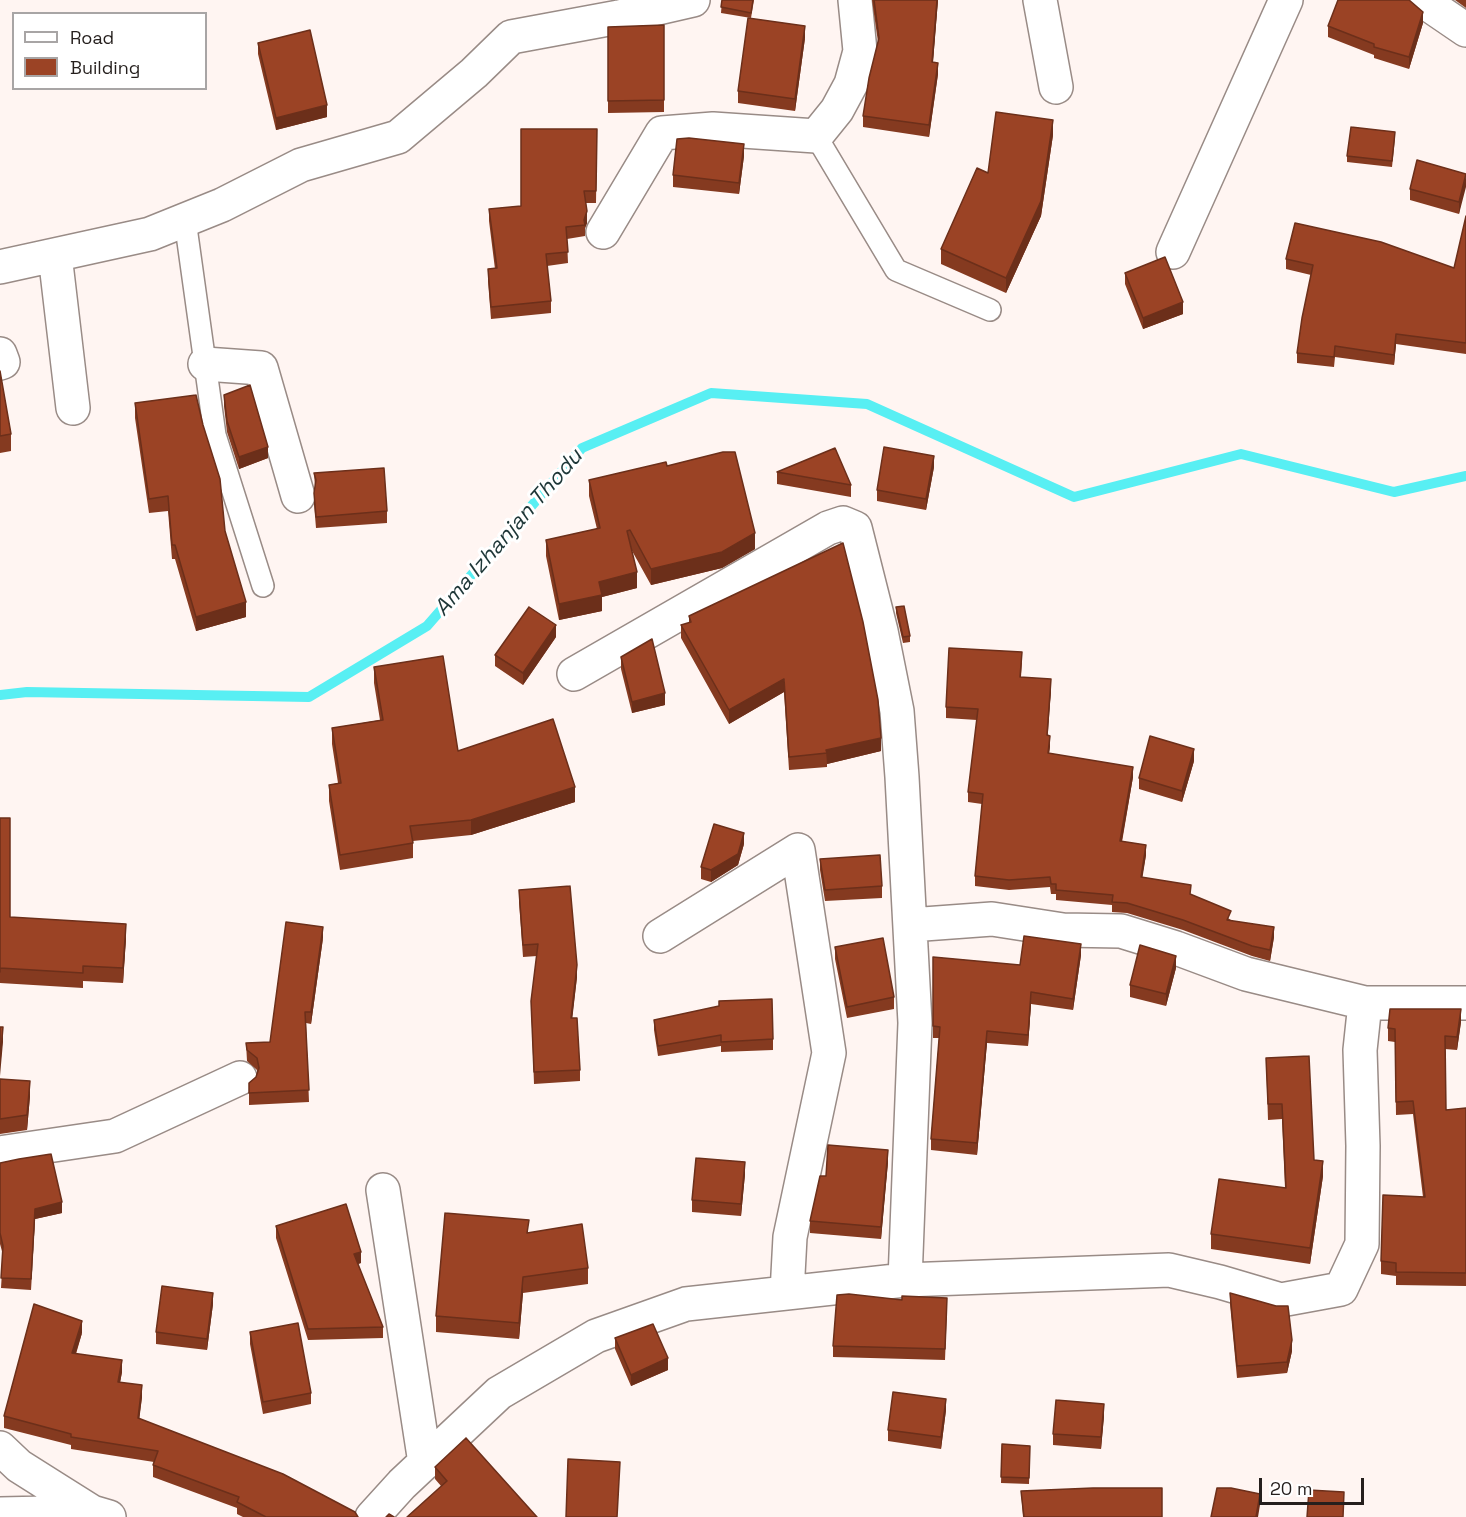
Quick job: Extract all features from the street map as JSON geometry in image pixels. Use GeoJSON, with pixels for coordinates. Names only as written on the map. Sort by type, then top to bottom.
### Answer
{"type":"FeatureCollection","features":[{"type":"Feature","properties":{"kind":"street"},"geometry":{"type":"LineString","coordinates":[[0,267],[150,234],[222,205],[301,165],[398,137],[474,74],[510,37],[619,17],[693,0]]}},
{"type":"Feature","properties":{"kind":"street"},"geometry":{"type":"LineString","coordinates":[[603,232],[662,133],[713,129],[816,136],[837,110],[851,84],[860,51],[855,0]]}},
{"type":"Feature","properties":{"kind":"street"},"geometry":{"type":"LineString","coordinates":[[1040,0],[1056,87]]}},
{"type":"Feature","properties":{"kind":"street"},"geometry":{"type":"LineString","coordinates":[[1173,252],[1286,0]]}},
{"type":"Feature","properties":{"kind":"street"},"geometry":{"type":"LineString","coordinates":[[1422,0],[1466,30]]}},
{"type":"Feature","properties":{"kind":"street"},"geometry":{"type":"LineString","coordinates":[[55,255],[73,408]]}},
{"type":"Feature","properties":{"kind":"street"},"geometry":{"type":"LineString","coordinates":[[0,354],[3,362],[0,363]]}},
{"type":"Feature","properties":{"kind":"street"},"geometry":{"type":"LineString","coordinates":[[205,364],[261,368],[298,496]]}},
{"type":"Feature","properties":{"kind":"street"},"geometry":{"type":"LineString","coordinates":[[574,675],[828,528],[843,523],[855,528],[863,568],[881,631],[897,711],[915,1023],[905,1280]]}},
{"type":"Feature","properties":{"kind":"street"},"geometry":{"type":"LineString","coordinates":[[660,936],[798,850],[829,1053],[790,1237],[787,1293]]}},
{"type":"Feature","properties":{"kind":"street"},"geometry":{"type":"LineString","coordinates":[[910,925],[992,919],[1063,930],[1121,931],[1176,948],[1246,974],[1365,1003],[1466,1003]]}},
{"type":"Feature","properties":{"kind":"street"},"geometry":{"type":"LineString","coordinates":[[372,1517],[425,1462],[499,1393],[596,1336],[686,1304],[905,1280],[1169,1270],[1281,1300],[1341,1289],[1362,1244],[1363,1146],[1360,1050],[1365,1003]]}},
{"type":"Feature","properties":{"kind":"street"},"geometry":{"type":"LineString","coordinates":[[0,1153],[115,1136],[240,1078]]}},
{"type":"Feature","properties":{"kind":"street"},"geometry":{"type":"LineString","coordinates":[[383,1190],[425,1462]]}},
{"type":"Feature","properties":{"kind":"street"},"geometry":{"type":"LineString","coordinates":[[0,1448],[18,1466],[101,1515]]}},
{"type":"Feature","properties":{"kind":"street"},"geometry":{"type":"LineString","coordinates":[[0,1514],[101,1515]]}},
{"type":"Feature","properties":{"kind":"lane"},"geometry":{"type":"LineString","coordinates":[[816,136],[896,270],[990,310]]}},
{"type":"Feature","properties":{"kind":"lane"},"geometry":{"type":"LineString","coordinates":[[185,220],[215,435],[263,586]]}},
{"type":"Feature","properties":{"kind":"building"},"geometry":{"type":"Polygon","coordinates":[[[722,0],[753,0],[751,13],[721,7],[722,0]]]}},
{"type":"Feature","properties":{"kind":"building"},"geometry":{"type":"Polygon","coordinates":[[[874,0],[937,0],[932,62],[938,63],[929,125],[863,116],[879,38],[874,0]]]}},
{"type":"Feature","properties":{"kind":"building"},"geometry":{"type":"Polygon","coordinates":[[[1338,0],[1409,0],[1423,12],[1409,57],[1374,47],[1374,44],[1328,26],[1338,0]]]}},
{"type":"Feature","properties":{"kind":"building"},"geometry":{"type":"Polygon","coordinates":[[[748,18],[805,26],[795,99],[738,91],[748,18]]]}},
{"type":"Feature","properties":{"kind":"building"},"geometry":{"type":"Polygon","coordinates":[[[664,25],[664,100],[608,101],[608,27],[664,25]]]}},
{"type":"Feature","properties":{"kind":"building"},"geometry":{"type":"Polygon","coordinates":[[[310,30],[327,105],[276,118],[258,43],[310,30]]]}},
{"type":"Feature","properties":{"kind":"building"},"geometry":{"type":"Polygon","coordinates":[[[996,112],[1053,120],[1041,201],[1006,278],[941,249],[977,168],[988,173],[996,112]]]}},
{"type":"Feature","properties":{"kind":"building"},"geometry":{"type":"Polygon","coordinates":[[[1351,127],[1395,132],[1392,161],[1347,156],[1351,127]]]}},
{"type":"Feature","properties":{"kind":"building"},"geometry":{"type":"Polygon","coordinates":[[[521,129],[597,129],[596,191],[584,191],[587,211],[585,225],[566,227],[568,252],[546,254],[551,301],[491,307],[488,269],[497,268],[489,209],[521,206],[521,129]]]}},
{"type":"Feature","properties":{"kind":"building"},"geometry":{"type":"Polygon","coordinates":[[[689,138],[744,144],[739,183],[673,175],[677,139],[689,138]]]}},
{"type":"Feature","properties":{"kind":"building"},"geometry":{"type":"Polygon","coordinates":[[[1417,160],[1466,174],[1459,202],[1410,189],[1417,160]]]}},
{"type":"Feature","properties":{"kind":"building"},"geometry":{"type":"Polygon","coordinates":[[[1466,216],[1466,343],[1396,334],[1394,355],[1335,346],[1334,357],[1297,353],[1313,265],[1286,259],[1295,223],[1381,242],[1454,268],[1466,216]]]}},
{"type":"Feature","properties":{"kind":"building"},"geometry":{"type":"Polygon","coordinates":[[[1165,257],[1183,302],[1143,318],[1125,273],[1165,257]]]}},
{"type":"Feature","properties":{"kind":"building"},"geometry":{"type":"Polygon","coordinates":[[[0,371],[11,434],[0,436],[0,371]]]}},
{"type":"Feature","properties":{"kind":"building"},"geometry":{"type":"Polygon","coordinates":[[[250,385],[268,447],[239,457],[227,421],[224,395],[250,385]]]}},
{"type":"Feature","properties":{"kind":"building"},"geometry":{"type":"Polygon","coordinates":[[[196,395],[220,479],[225,531],[246,602],[196,617],[175,545],[172,545],[168,496],[149,499],[135,403],[196,395]]]}},
{"type":"Feature","properties":{"kind":"building"},"geometry":{"type":"Polygon","coordinates":[[[884,447],[934,456],[926,499],[877,490],[884,447]]]}},
{"type":"Feature","properties":{"kind":"building"},"geometry":{"type":"Polygon","coordinates":[[[835,448],[851,485],[777,472],[835,448]]]}},
{"type":"Feature","properties":{"kind":"building"},"geometry":{"type":"Polygon","coordinates":[[[723,452],[735,452],[755,533],[722,552],[651,569],[630,530],[627,531],[637,572],[599,582],[602,595],[559,604],[546,540],[600,528],[589,480],[666,462],[667,466],[723,452]]]}},
{"type":"Feature","properties":{"kind":"building"},"geometry":{"type":"Polygon","coordinates":[[[384,468],[387,511],[316,517],[314,473],[384,468]]]}},
{"type":"Feature","properties":{"kind":"building"},"geometry":{"type":"Polygon","coordinates":[[[843,543],[863,622],[878,700],[881,738],[826,750],[827,753],[789,757],[784,679],[729,710],[681,625],[691,622],[689,616],[843,543]]]}},
{"type":"Feature","properties":{"kind":"building"},"geometry":{"type":"Polygon","coordinates":[[[904,606],[910,636],[903,637],[896,607],[904,606]]]}},
{"type":"Feature","properties":{"kind":"building"},"geometry":{"type":"Polygon","coordinates":[[[529,607],[556,625],[523,673],[495,655],[529,607]]]}},
{"type":"Feature","properties":{"kind":"building"},"geometry":{"type":"Polygon","coordinates":[[[652,639],[665,693],[632,702],[621,657],[652,639]]]}},
{"type":"Feature","properties":{"kind":"building"},"geometry":{"type":"Polygon","coordinates":[[[949,648],[1022,652],[1020,677],[1051,679],[1048,753],[1133,767],[1120,841],[1146,845],[1141,877],[1191,885],[1190,894],[1231,911],[1227,920],[1274,927],[1270,950],[1252,946],[1183,920],[1127,903],[1112,902],[1113,895],[1056,890],[1056,884],[1051,884],[1050,877],[1009,880],[975,876],[983,794],[968,792],[978,709],[946,707],[949,648]]]}},
{"type":"Feature","properties":{"kind":"building"},"geometry":{"type":"Polygon","coordinates":[[[443,656],[458,751],[553,719],[575,787],[471,820],[410,826],[413,843],[340,855],[329,785],[341,783],[332,728],[383,720],[374,667],[443,656]]]}},
{"type":"Feature","properties":{"kind":"building"},"geometry":{"type":"Polygon","coordinates":[[[1150,736],[1194,749],[1182,791],[1139,778],[1150,736]]]}},
{"type":"Feature","properties":{"kind":"building"},"geometry":{"type":"Polygon","coordinates":[[[0,818],[10,818],[10,917],[126,924],[123,968],[83,966],[83,973],[0,968],[0,818]]]}},
{"type":"Feature","properties":{"kind":"building"},"geometry":{"type":"Polygon","coordinates":[[[714,824],[744,833],[738,854],[711,870],[701,867],[714,824]]]}},
{"type":"Feature","properties":{"kind":"building"},"geometry":{"type":"Polygon","coordinates":[[[880,855],[882,886],[825,890],[820,859],[880,855]]]}},
{"type":"Feature","properties":{"kind":"building"},"geometry":{"type":"Polygon","coordinates":[[[570,886],[577,965],[571,1018],[577,1018],[580,1070],[534,1072],[531,1001],[538,944],[523,945],[519,890],[570,886]]]}},
{"type":"Feature","properties":{"kind":"building"},"geometry":{"type":"Polygon","coordinates":[[[286,922],[323,927],[311,1012],[305,1012],[309,1090],[249,1093],[249,1083],[256,1077],[259,1068],[257,1058],[247,1050],[246,1043],[270,1042],[286,922]]]}},
{"type":"Feature","properties":{"kind":"building"},"geometry":{"type":"Polygon","coordinates":[[[1024,936],[1081,944],[1073,999],[1031,992],[1028,1035],[987,1031],[977,1143],[931,1139],[940,1027],[933,1026],[933,957],[1020,965],[1024,936]]]}},
{"type":"Feature","properties":{"kind":"building"},"geometry":{"type":"Polygon","coordinates":[[[883,938],[894,997],[847,1007],[835,947],[883,938]]]}},
{"type":"Feature","properties":{"kind":"building"},"geometry":{"type":"Polygon","coordinates":[[[1140,945],[1176,956],[1166,994],[1130,985],[1140,945]]]}},
{"type":"Feature","properties":{"kind":"building"},"geometry":{"type":"Polygon","coordinates":[[[772,999],[773,1039],[721,1042],[721,1035],[658,1046],[654,1020],[719,1006],[719,1001],[772,999]]]}},
{"type":"Feature","properties":{"kind":"building"},"geometry":{"type":"Polygon","coordinates":[[[1390,1009],[1461,1009],[1457,1037],[1445,1036],[1446,1110],[1466,1108],[1466,1273],[1396,1272],[1396,1263],[1381,1261],[1383,1195],[1425,1197],[1413,1101],[1396,1102],[1395,1029],[1388,1028],[1390,1009]]]}},
{"type":"Feature","properties":{"kind":"building"},"geometry":{"type":"Polygon","coordinates":[[[0,1027],[3,1027],[0,1061],[0,1027]]]}},
{"type":"Feature","properties":{"kind":"building"},"geometry":{"type":"Polygon","coordinates":[[[1309,1056],[1314,1160],[1323,1161],[1310,1248],[1211,1234],[1219,1179],[1286,1188],[1282,1104],[1268,1104],[1266,1058],[1309,1056]]]}},
{"type":"Feature","properties":{"kind":"building"},"geometry":{"type":"Polygon","coordinates":[[[0,1079],[30,1081],[27,1115],[0,1119],[0,1079]]]}},
{"type":"Feature","properties":{"kind":"building"},"geometry":{"type":"Polygon","coordinates":[[[828,1145],[888,1150],[881,1227],[810,1221],[820,1176],[826,1176],[828,1145]]]}},
{"type":"Feature","properties":{"kind":"building"},"geometry":{"type":"Polygon","coordinates":[[[51,1154],[62,1202],[35,1209],[31,1279],[1,1278],[3,1246],[0,1233],[0,1163],[51,1154]]]}},
{"type":"Feature","properties":{"kind":"building"},"geometry":{"type":"Polygon","coordinates":[[[696,1158],[745,1162],[741,1204],[692,1200],[696,1158]]]}},
{"type":"Feature","properties":{"kind":"building"},"geometry":{"type":"Polygon","coordinates":[[[346,1204],[361,1252],[354,1254],[383,1327],[308,1329],[276,1226],[346,1204]]]}},
{"type":"Feature","properties":{"kind":"building"},"geometry":{"type":"Polygon","coordinates":[[[445,1213],[529,1220],[527,1233],[582,1224],[588,1268],[523,1277],[519,1323],[436,1316],[445,1213]]]}},
{"type":"Feature","properties":{"kind":"building"},"geometry":{"type":"Polygon","coordinates":[[[162,1286],[213,1293],[207,1339],[156,1332],[162,1286]]]}},
{"type":"Feature","properties":{"kind":"building"},"geometry":{"type":"Polygon","coordinates":[[[1230,1293],[1276,1306],[1288,1306],[1292,1340],[1287,1362],[1237,1366],[1230,1293]]]}},
{"type":"Feature","properties":{"kind":"building"},"geometry":{"type":"Polygon","coordinates":[[[849,1294],[902,1300],[902,1296],[947,1298],[945,1349],[833,1346],[837,1295],[849,1294]]]}},
{"type":"Feature","properties":{"kind":"building"},"geometry":{"type":"Polygon","coordinates":[[[34,1304],[82,1321],[72,1353],[122,1360],[118,1382],[142,1385],[138,1418],[283,1474],[355,1512],[358,1517],[266,1517],[237,1502],[239,1497],[153,1465],[158,1451],[71,1437],[71,1434],[4,1416],[34,1304]]]}},
{"type":"Feature","properties":{"kind":"building"},"geometry":{"type":"Polygon","coordinates":[[[298,1323],[311,1393],[263,1402],[250,1332],[298,1323]]]}},
{"type":"Feature","properties":{"kind":"building"},"geometry":{"type":"Polygon","coordinates":[[[653,1324],[668,1358],[631,1375],[615,1338],[653,1324]]]}},
{"type":"Feature","properties":{"kind":"building"},"geometry":{"type":"Polygon","coordinates":[[[893,1392],[946,1399],[941,1437],[888,1430],[893,1392]]]}},
{"type":"Feature","properties":{"kind":"building"},"geometry":{"type":"Polygon","coordinates":[[[1056,1400],[1104,1404],[1101,1437],[1053,1434],[1056,1400]]]}},
{"type":"Feature","properties":{"kind":"building"},"geometry":{"type":"Polygon","coordinates":[[[466,1438],[537,1517],[407,1517],[447,1481],[435,1467],[466,1438]]]}},
{"type":"Feature","properties":{"kind":"building"},"geometry":{"type":"Polygon","coordinates":[[[1002,1444],[1030,1446],[1029,1478],[1001,1477],[1002,1444]]]}},
{"type":"Feature","properties":{"kind":"building"},"geometry":{"type":"Polygon","coordinates":[[[568,1459],[620,1462],[617,1517],[566,1517],[568,1459]]]}},
{"type":"Feature","properties":{"kind":"building"},"geometry":{"type":"Polygon","coordinates":[[[1162,1488],[1162,1517],[1024,1517],[1021,1491],[1162,1488]]]}},
{"type":"Feature","properties":{"kind":"building"},"geometry":{"type":"Polygon","coordinates":[[[1217,1488],[1231,1488],[1260,1494],[1256,1517],[1211,1517],[1217,1488]]]}},
{"type":"Feature","properties":{"kind":"building"},"geometry":{"type":"Polygon","coordinates":[[[1309,1490],[1344,1492],[1343,1517],[1307,1517],[1309,1490]]]}},
{"type":"Feature","properties":{"kind":"waterway","name":"Ama Izhanjan Thodu"},"geometry":{"type":"LineString","coordinates":[[0,695],[27,692],[309,697],[427,626],[582,448],[711,393],[867,404],[1074,497],[1241,454],[1394,492],[1466,476]]}}]}
